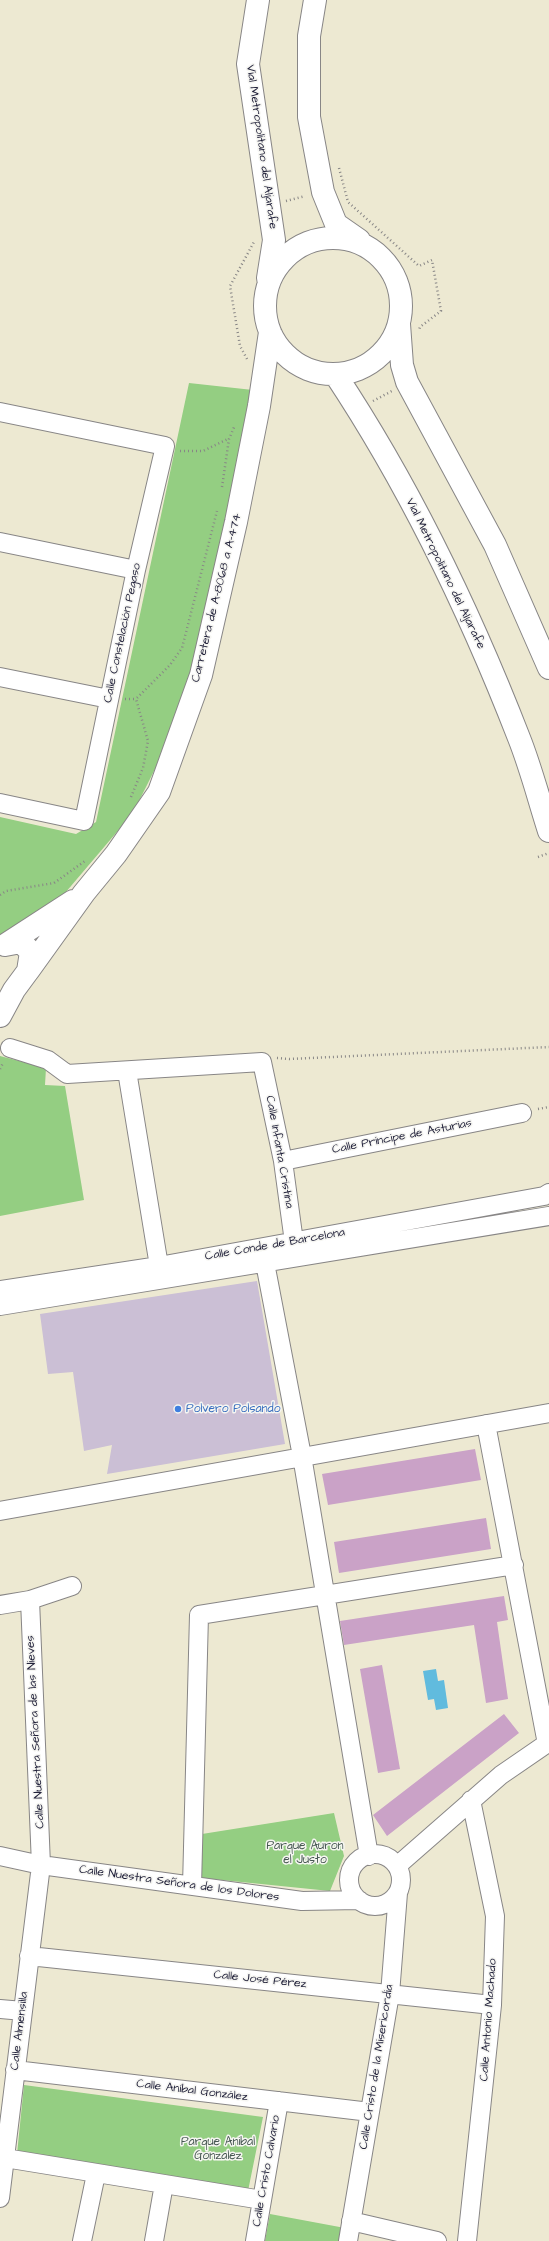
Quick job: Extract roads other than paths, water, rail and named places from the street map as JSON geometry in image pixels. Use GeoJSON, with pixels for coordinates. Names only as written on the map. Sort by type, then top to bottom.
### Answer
{"type":"FeatureCollection","features":[{"type":"Feature","properties":{"kind":"main road","name":"Vial Metropolitano del Aljarafe"},"geometry":{"type":"LineString","coordinates":[[258,0],[248,64],[274,240],[266,293],[265,317],[270,332],[290,359],[311,370],[334,374],[352,371],[379,356],[393,338],[399,322]]}},
{"type":"Feature","properties":{"kind":"main road","name":"Vial Metropolitano del Aljarafe"},"geometry":{"type":"LineString","coordinates":[[315,0],[309,36],[309,117],[323,192],[336,224],[369,248],[392,272],[401,298],[399,322],[402,365],[407,382],[495,545],[549,668]]}},
{"type":"Feature","properties":{"kind":"main road","name":"Vial Metropolitano del Aljarafe"},"geometry":{"type":"LineString","coordinates":[[266,293],[279,263],[297,247],[310,241],[333,237],[347,239],[369,248]]}},
{"type":"Feature","properties":{"kind":"main road","name":"Carretera de A-8068 a A-474"},"geometry":{"type":"LineString","coordinates":[[7,993],[28,971],[84,894],[116,854],[159,792],[201,675],[236,522],[259,406],[259,394],[270,332]]}},
{"type":"Feature","properties":{"kind":"main road"},"geometry":{"type":"LineString","coordinates":[[259,394],[290,359]]}},
{"type":"Feature","properties":{"kind":"main road","name":"Vial Metropolitano del Aljarafe"},"geometry":{"type":"LineString","coordinates":[[334,374],[359,410],[408,497],[467,614],[520,740],[549,831]]}},
{"type":"Feature","properties":{"kind":"main road","name":"Carretera de A-8068 a A-474"},"geometry":{"type":"LineString","coordinates":[[3,947],[84,894]]}},
{"type":"Feature","properties":{"kind":"main road"},"geometry":{"type":"LineString","coordinates":[[3,947],[21,942],[31,952],[28,971]]}},
{"type":"Feature","properties":{"kind":"main road"},"geometry":{"type":"LineString","coordinates":[[0,1016],[7,993]]}},
{"type":"Feature","properties":{"kind":"street","name":"Calle Constelación Pegaso"},"geometry":{"type":"LineString","coordinates":[[0,412],[165,446],[136,570],[84,821],[0,803]]}},
{"type":"Feature","properties":{"kind":"street"},"geometry":{"type":"LineString","coordinates":[[0,542],[136,570]]}},
{"type":"Feature","properties":{"kind":"street"},"geometry":{"type":"LineString","coordinates":[[0,677],[109,699]]}},
{"type":"Feature","properties":{"kind":"street"},"geometry":{"type":"LineString","coordinates":[[10,1048],[48,1060],[67,1074],[127,1071],[159,1266]]}},
{"type":"Feature","properties":{"kind":"street","name":"Calle Infanta Cristina"},"geometry":{"type":"LineString","coordinates":[[127,1071],[262,1062],[283,1161],[294,1242]]}},
{"type":"Feature","properties":{"kind":"street","name":"Calle Príncipe de Asturias"},"geometry":{"type":"LineString","coordinates":[[283,1161],[522,1113]]}},
{"type":"Feature","properties":{"kind":"street","name":"Calle Conde de Barcelona"},"geometry":{"type":"LineString","coordinates":[[0,1290],[159,1266],[544,1196],[549,1193]]}},
{"type":"Feature","properties":{"kind":"street","name":"Calle Conde de Barcelona"},"geometry":{"type":"LineString","coordinates":[[0,1306],[549,1216]]}},
{"type":"Feature","properties":{"kind":"street"},"geometry":{"type":"LineString","coordinates":[[265,1263],[302,1456],[369,1856]]}},
{"type":"Feature","properties":{"kind":"street"},"geometry":{"type":"LineString","coordinates":[[0,1511],[549,1413]]}},
{"type":"Feature","properties":{"kind":"street"},"geometry":{"type":"LineString","coordinates":[[397,1866],[501,1775],[548,1743],[486,1424]]}},
{"type":"Feature","properties":{"kind":"street"},"geometry":{"type":"LineString","coordinates":[[192,1886],[199,1614],[326,1596],[514,1565]]}},
{"type":"Feature","properties":{"kind":"street"},"geometry":{"type":"LineString","coordinates":[[0,1605],[30,1600],[72,1586]]}},
{"type":"Feature","properties":{"kind":"street","name":"Calle Nuestra Señora de las Nieves"},"geometry":{"type":"LineString","coordinates":[[30,1600],[41,1864]]}},
{"type":"Feature","properties":{"kind":"street","name":"Calle Antonio Machado"},"geometry":{"type":"LineString","coordinates":[[467,2241],[492,2005],[495,1916],[471,1800]]}},
{"type":"Feature","properties":{"kind":"street","name":"Calle Nuestra Señora de los Dolores"},"geometry":{"type":"LineString","coordinates":[[0,1856],[41,1864],[302,1901],[359,1900]]}},
{"type":"Feature","properties":{"kind":"street"},"geometry":{"type":"LineString","coordinates":[[369,1856],[384,1856],[397,1866],[401,1883],[398,1893],[388,1903],[380,1906],[372,1906],[359,1900],[352,1892],[350,1875],[359,1860],[369,1856]]}},
{"type":"Feature","properties":{"kind":"street","name":"Calle Almensilla"},"geometry":{"type":"LineString","coordinates":[[0,2198],[5,2158],[4,2127],[15,2070],[41,1864]]}},
{"type":"Feature","properties":{"kind":"street","name":"Calle Cristo de la Misericordia"},"geometry":{"type":"LineString","coordinates":[[348,2241],[390,1994],[398,1893]]}},
{"type":"Feature","properties":{"kind":"street","name":"Calle José Pérez"},"geometry":{"type":"LineString","coordinates":[[29,1956],[492,2005]]}},
{"type":"Feature","properties":{"kind":"street"},"geometry":{"type":"LineString","coordinates":[[0,2009],[22,2011]]}},
{"type":"Feature","properties":{"kind":"street","name":"Calle Aníbal González"},"geometry":{"type":"LineString","coordinates":[[15,2070],[370,2112]]}},
{"type":"Feature","properties":{"kind":"street","name":"Calle Cristo Calvario"},"geometry":{"type":"LineString","coordinates":[[255,2241],[279,2101]]}},
{"type":"Feature","properties":{"kind":"street"},"geometry":{"type":"LineString","coordinates":[[5,2158],[262,2200]]}},
{"type":"Feature","properties":{"kind":"street"},"geometry":{"type":"LineString","coordinates":[[82,2241],[96,2174]]}},
{"type":"Feature","properties":{"kind":"street"},"geometry":{"type":"LineString","coordinates":[[154,2241],[164,2184]]}},
{"type":"Feature","properties":{"kind":"street"},"geometry":{"type":"LineString","coordinates":[[351,2222],[437,2241]]}},
{"type":"Feature","properties":{"kind":"water"},"geometry":{"type":"Polygon","coordinates":[[[436,1669],[438,1681],[444,1680],[448,1708],[436,1710],[434,1699],[428,1700],[423,1671],[436,1669]]]}},
{"type":"Feature","properties":{"kind":"place","name":"Polvero Polsando"},"geometry":{"type":"Point","coordinates":[178,1409]}},
{"type":"Feature","properties":{"kind":"park label","name":"Parque Auron el Justo"},"geometry":{"type":"Point","coordinates":[305,1853]}},
{"type":"Feature","properties":{"kind":"park label","name":"Parque Anibal Gonzalez"},"geometry":{"type":"Point","coordinates":[218,2149]}}]}
